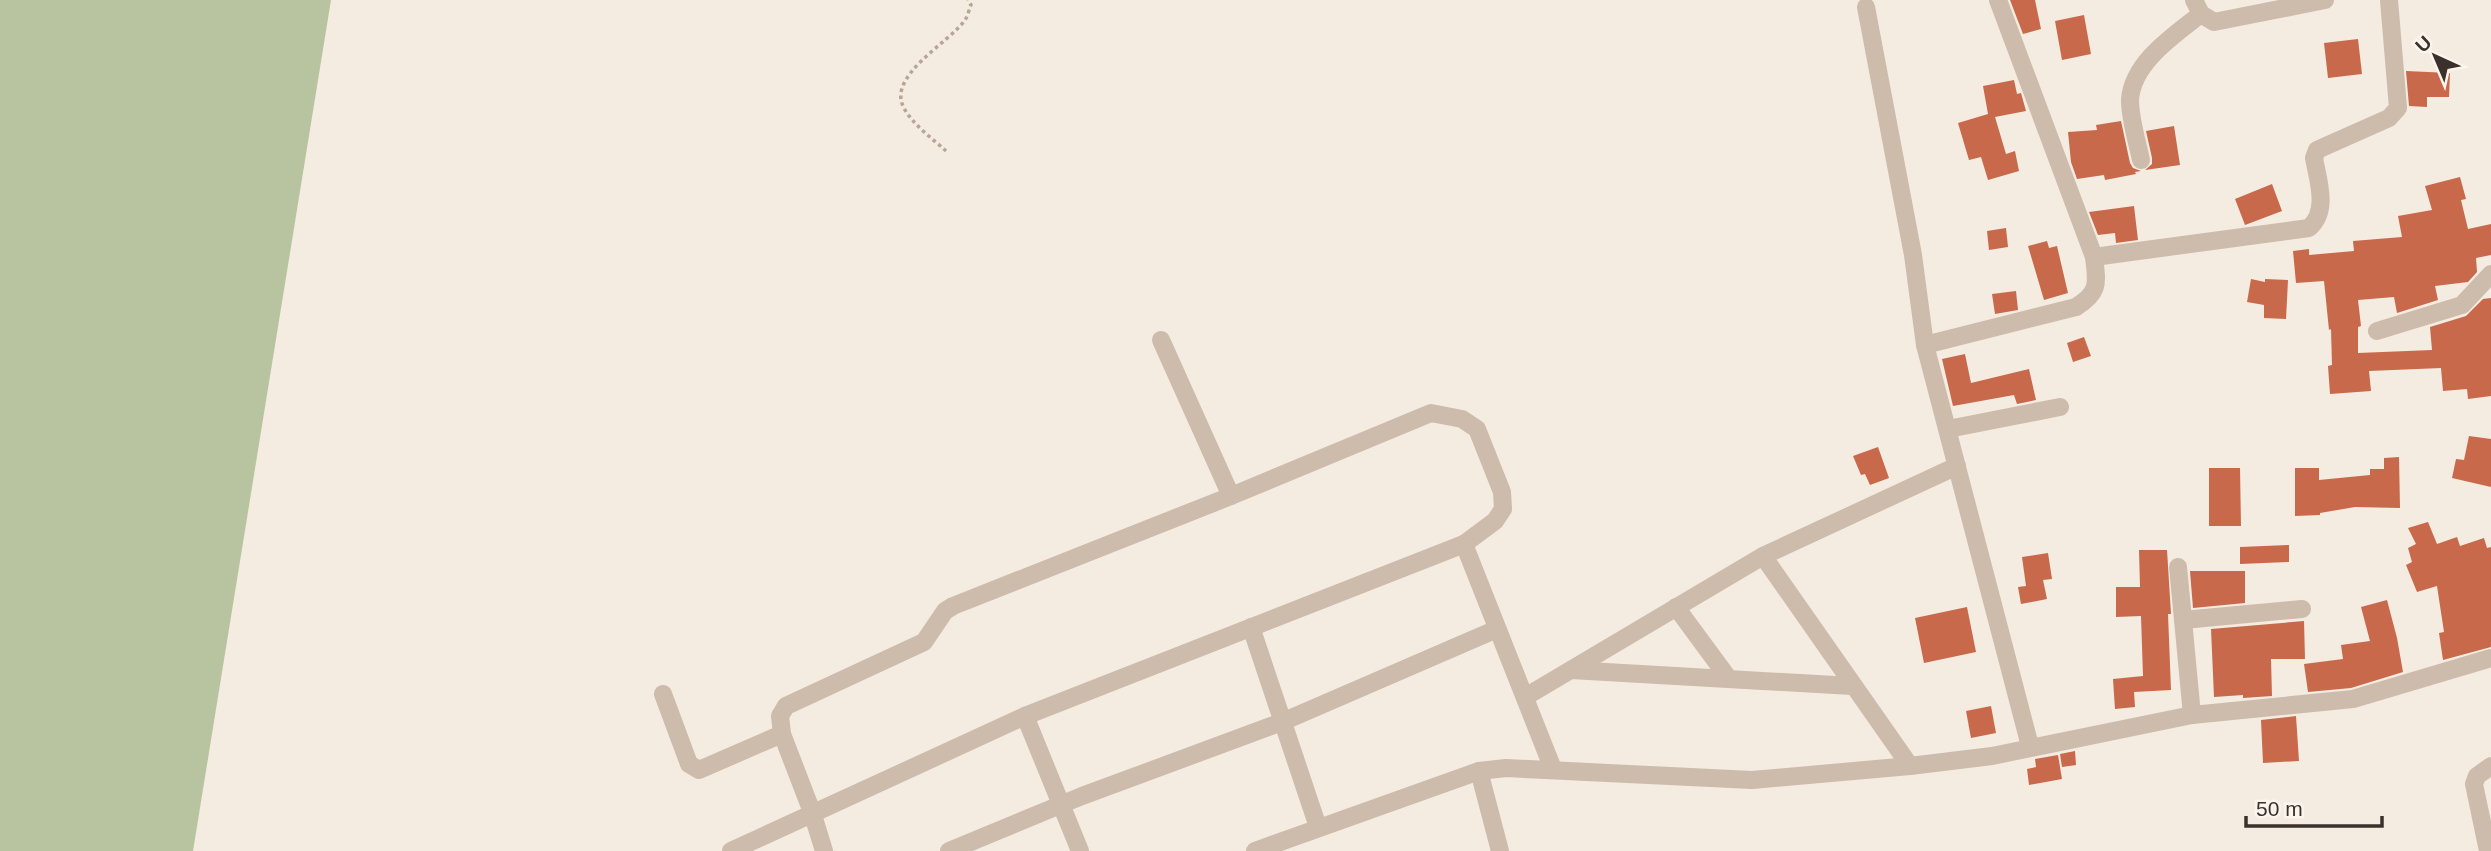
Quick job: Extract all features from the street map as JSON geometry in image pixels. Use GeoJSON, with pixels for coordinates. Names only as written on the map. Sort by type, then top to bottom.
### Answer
{"type":"FeatureCollection","features":[{"type":"Feature","properties":{"kind":"street"},"geometry":{"type":"LineString","coordinates":[[1925,345],[2076,307],[2090,299],[2096,289],[2094,257],[1998,0]]}},
{"type":"Feature","properties":{"kind":"street"},"geometry":{"type":"LineString","coordinates":[[2141,160],[2130,104],[2132,88],[2156,48],[2197,7],[2214,22],[2325,0]]}},
{"type":"Feature","properties":{"kind":"street"},"geometry":{"type":"LineString","coordinates":[[2094,257],[2309,228],[2316,222],[2321,206],[2314,158],[2317,150],[2389,118],[2398,108],[2389,0]]}},
{"type":"Feature","properties":{"kind":"street"},"geometry":{"type":"LineString","coordinates":[[1866,6],[1913,255],[1925,345],[2031,747]]}},
{"type":"Feature","properties":{"kind":"street"},"geometry":{"type":"LineString","coordinates":[[2377,331],[2462,305],[2491,274]]}},
{"type":"Feature","properties":{"kind":"street"},"geometry":{"type":"LineString","coordinates":[[1161,340],[1231,496]]}},
{"type":"Feature","properties":{"kind":"street"},"geometry":{"type":"LineString","coordinates":[[1948,429],[2060,407]]}},
{"type":"Feature","properties":{"kind":"street"},"geometry":{"type":"LineString","coordinates":[[731,851],[812,812],[1025,716],[1464,544],[1495,521],[1503,509],[1502,492],[1477,429],[1462,419],[1431,412],[1231,496],[953,606],[945,611],[924,642],[786,706],[780,716],[782,734],[812,812],[824,851]]}},
{"type":"Feature","properties":{"kind":"street"},"geometry":{"type":"LineString","coordinates":[[1525,697],[1763,556],[1957,466]]}},
{"type":"Feature","properties":{"kind":"street"},"geometry":{"type":"LineString","coordinates":[[1464,544],[1553,769]]}},
{"type":"Feature","properties":{"kind":"street"},"geometry":{"type":"LineString","coordinates":[[1763,556],[1910,766]]}},
{"type":"Feature","properties":{"kind":"street"},"geometry":{"type":"LineString","coordinates":[[2178,567],[2192,715]]}},
{"type":"Feature","properties":{"kind":"street"},"geometry":{"type":"LineString","coordinates":[[1676,607],[1729,679]]}},
{"type":"Feature","properties":{"kind":"street"},"geometry":{"type":"LineString","coordinates":[[2183,620],[2302,609]]}},
{"type":"Feature","properties":{"kind":"street"},"geometry":{"type":"LineString","coordinates":[[1251,627],[1318,827]]}},
{"type":"Feature","properties":{"kind":"street"},"geometry":{"type":"LineString","coordinates":[[949,851],[1282,722],[1497,629]]}},
{"type":"Feature","properties":{"kind":"street"},"geometry":{"type":"LineString","coordinates":[[1255,851],[1479,771],[1506,768],[1553,769],[1752,780],[1910,766],[1992,756],[2192,715],[2353,699],[2491,659]]}},
{"type":"Feature","properties":{"kind":"street"},"geometry":{"type":"LineString","coordinates":[[1571,670],[1852,686]]}},
{"type":"Feature","properties":{"kind":"street"},"geometry":{"type":"LineString","coordinates":[[663,694],[689,764],[699,770],[782,734]]}},
{"type":"Feature","properties":{"kind":"street"},"geometry":{"type":"LineString","coordinates":[[1025,716],[1080,851]]}},
{"type":"Feature","properties":{"kind":"street"},"geometry":{"type":"LineString","coordinates":[[2488,851],[2474,784],[2477,776],[2491,766]]}},
{"type":"Feature","properties":{"kind":"street"},"geometry":{"type":"LineString","coordinates":[[1479,771],[1500,851]]}},
{"type":"Feature","properties":{"kind":"path"},"geometry":{"type":"LineString","coordinates":[[946,152],[905,111],[900,89],[907,77],[966,19],[971,5],[968,0]]}},
{"type":"Feature","properties":{"kind":"green space"},"geometry":{"type":"Polygon","coordinates":[[[0,0],[331,0],[193,851],[0,851],[0,0]]]}},
{"type":"Feature","properties":{"kind":"building"},"geometry":{"type":"Polygon","coordinates":[[[2010,0],[2035,0],[2041,29],[2023,34],[2010,0]]]}},
{"type":"Feature","properties":{"kind":"building"},"geometry":{"type":"Polygon","coordinates":[[[2084,15],[2091,54],[2062,60],[2055,21],[2084,15]]]}},
{"type":"Feature","properties":{"kind":"building"},"geometry":{"type":"Polygon","coordinates":[[[2358,39],[2362,74],[2328,78],[2324,43],[2358,39]]]}},
{"type":"Feature","properties":{"kind":"building"},"geometry":{"type":"Polygon","coordinates":[[[2406,71],[2450,73],[2449,97],[2427,97],[2427,107],[2409,106],[2406,71]]]}},
{"type":"Feature","properties":{"kind":"building"},"geometry":{"type":"Polygon","coordinates":[[[2014,80],[2017,94],[2021,93],[2026,111],[1995,117],[2006,154],[2015,151],[2019,171],[1988,180],[1981,157],[1969,160],[1958,123],[1988,114],[1983,86],[2014,80]]]}},
{"type":"Feature","properties":{"kind":"building"},"geometry":{"type":"Polygon","coordinates":[[[2121,121],[2130,163],[2133,168],[2141,171],[2105,180],[2104,175],[2077,179],[2071,162],[2068,132],[2097,130],[2096,125],[2121,121]]]}},
{"type":"Feature","properties":{"kind":"building"},"geometry":{"type":"Polygon","coordinates":[[[2174,126],[2180,165],[2145,170],[2152,164],[2146,131],[2174,126]]]}},
{"type":"Feature","properties":{"kind":"building"},"geometry":{"type":"Polygon","coordinates":[[[2460,177],[2466,199],[2461,200],[2468,229],[2491,224],[2491,255],[2476,258],[2477,272],[2468,282],[2435,286],[2438,300],[2397,313],[2394,297],[2358,300],[2361,326],[2358,327],[2358,353],[2432,350],[2430,327],[2466,316],[2483,299],[2491,298],[2491,396],[2468,399],[2467,389],[2443,391],[2441,368],[2369,371],[2371,391],[2330,394],[2328,366],[2332,365],[2331,329],[2329,330],[2324,281],[2296,283],[2293,251],[2309,249],[2309,255],[2354,251],[2353,241],[2402,237],[2398,216],[2432,210],[2425,186],[2460,177]]]}},
{"type":"Feature","properties":{"kind":"building"},"geometry":{"type":"Polygon","coordinates":[[[2272,184],[2282,211],[2245,225],[2235,199],[2272,184]]]}},
{"type":"Feature","properties":{"kind":"building"},"geometry":{"type":"Polygon","coordinates":[[[2134,206],[2138,240],[2116,243],[2115,233],[2098,235],[2089,212],[2134,206]]]}},
{"type":"Feature","properties":{"kind":"building"},"geometry":{"type":"Polygon","coordinates":[[[2006,228],[2008,247],[1989,250],[1987,231],[2006,228]]]}},
{"type":"Feature","properties":{"kind":"building"},"geometry":{"type":"Polygon","coordinates":[[[2047,241],[2049,248],[2057,246],[2068,293],[2044,300],[2028,246],[2047,241]]]}},
{"type":"Feature","properties":{"kind":"building"},"geometry":{"type":"Polygon","coordinates":[[[2251,279],[2265,282],[2265,279],[2288,280],[2286,319],[2264,318],[2264,305],[2247,302],[2251,279]]]}},
{"type":"Feature","properties":{"kind":"building"},"geometry":{"type":"Polygon","coordinates":[[[2016,291],[2018,310],[1995,314],[1992,294],[2016,291]]]}},
{"type":"Feature","properties":{"kind":"building"},"geometry":{"type":"Polygon","coordinates":[[[2084,337],[2091,356],[2073,362],[2067,343],[2084,337]]]}},
{"type":"Feature","properties":{"kind":"building"},"geometry":{"type":"Polygon","coordinates":[[[1965,354],[1971,383],[2029,369],[2036,400],[2017,404],[2014,395],[1953,406],[1942,359],[1965,354]]]}},
{"type":"Feature","properties":{"kind":"building"},"geometry":{"type":"Polygon","coordinates":[[[2469,436],[2491,439],[2491,487],[2452,478],[2456,459],[2464,460],[2469,436]]]}},
{"type":"Feature","properties":{"kind":"building"},"geometry":{"type":"Polygon","coordinates":[[[1878,447],[1889,478],[1870,485],[1865,474],[1861,475],[1853,456],[1878,447]]]}},
{"type":"Feature","properties":{"kind":"building"},"geometry":{"type":"Polygon","coordinates":[[[2399,457],[2400,508],[2355,507],[2320,515],[2295,516],[2295,468],[2319,468],[2319,480],[2370,475],[2370,469],[2384,469],[2384,458],[2399,457]]]}},
{"type":"Feature","properties":{"kind":"building"},"geometry":{"type":"Polygon","coordinates":[[[2209,468],[2240,468],[2241,526],[2209,526],[2209,468]]]}},
{"type":"Feature","properties":{"kind":"building"},"geometry":{"type":"Polygon","coordinates":[[[2428,522],[2437,544],[2457,537],[2460,546],[2484,538],[2487,548],[2491,547],[2491,647],[2443,660],[2439,633],[2444,632],[2437,586],[2417,592],[2406,565],[2412,562],[2408,548],[2416,544],[2408,528],[2428,522]]]}},
{"type":"Feature","properties":{"kind":"building"},"geometry":{"type":"Polygon","coordinates":[[[2289,545],[2289,562],[2240,564],[2240,547],[2289,545]]]}},
{"type":"Feature","properties":{"kind":"building"},"geometry":{"type":"Polygon","coordinates":[[[2139,550],[2167,550],[2171,614],[2168,614],[2171,690],[2134,692],[2135,707],[2115,709],[2113,679],[2143,676],[2141,616],[2116,617],[2116,587],[2140,587],[2139,550]]]}},
{"type":"Feature","properties":{"kind":"building"},"geometry":{"type":"Polygon","coordinates":[[[2048,553],[2052,579],[2043,580],[2047,599],[2021,604],[2018,587],[2026,586],[2022,557],[2048,553]]]}},
{"type":"Feature","properties":{"kind":"building"},"geometry":{"type":"Polygon","coordinates":[[[2190,571],[2245,571],[2245,603],[2193,608],[2190,571]]]}},
{"type":"Feature","properties":{"kind":"building"},"geometry":{"type":"Polygon","coordinates":[[[2387,600],[2403,672],[2351,688],[2308,692],[2304,664],[2343,659],[2341,645],[2370,641],[2361,607],[2387,600]]]}},
{"type":"Feature","properties":{"kind":"building"},"geometry":{"type":"Polygon","coordinates":[[[1967,607],[1976,652],[1924,663],[1915,618],[1967,607]]]}},
{"type":"Feature","properties":{"kind":"building"},"geometry":{"type":"Polygon","coordinates":[[[2304,621],[2305,659],[2271,659],[2272,696],[2214,697],[2211,629],[2304,621]]]}},
{"type":"Feature","properties":{"kind":"building"},"geometry":{"type":"Polygon","coordinates":[[[1991,706],[1996,733],[1971,738],[1966,711],[1991,706]]]}},
{"type":"Feature","properties":{"kind":"building"},"geometry":{"type":"Polygon","coordinates":[[[2296,716],[2299,761],[2263,763],[2261,720],[2296,716]]]}},
{"type":"Feature","properties":{"kind":"building"},"geometry":{"type":"Polygon","coordinates":[[[2075,751],[2076,765],[2062,767],[2060,754],[2075,751]]]}},
{"type":"Feature","properties":{"kind":"building"},"geometry":{"type":"Polygon","coordinates":[[[2058,755],[2062,779],[2029,785],[2027,769],[2036,767],[2035,759],[2058,755]]]}}]}
